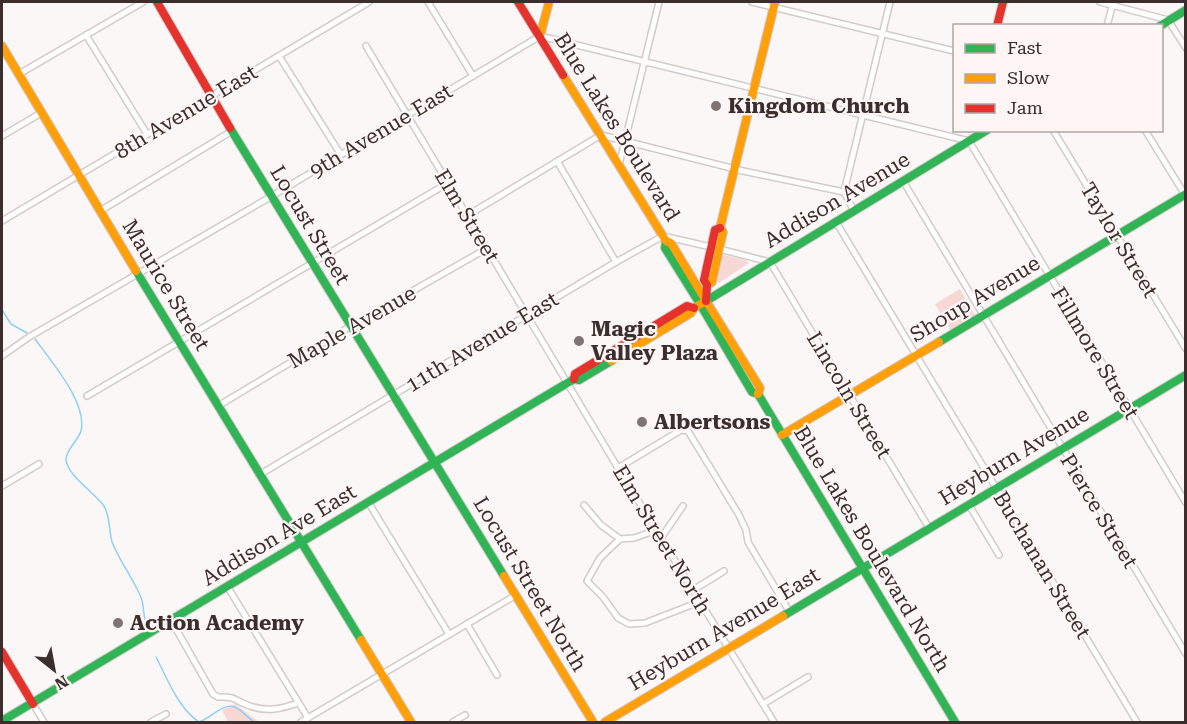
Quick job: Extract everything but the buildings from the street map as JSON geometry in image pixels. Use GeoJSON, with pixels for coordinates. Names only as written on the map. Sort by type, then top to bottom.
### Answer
{"type":"FeatureCollection","features":[{"type":"Feature","properties":{"kind":"street"},"geometry":{"type":"LineString","coordinates":[[19,74],[143,2]]}},
{"type":"Feature","properties":{"kind":"street","name":"Locust Street"},"geometry":{"type":"LineString","coordinates":[[157,2],[232,131],[434,465]]}},
{"type":"Feature","properties":{"kind":"street","name":"8th Avenue East"},"geometry":{"type":"LineString","coordinates":[[2,221],[369,2]]}},
{"type":"Feature","properties":{"kind":"street"},"geometry":{"type":"LineString","coordinates":[[428,2],[473,76]]}},
{"type":"Feature","properties":{"kind":"street","name":"Blue Lakes Boulevard"},"geometry":{"type":"LineString","coordinates":[[519,2],[664,239],[671,243],[700,304]]}},
{"type":"Feature","properties":{"kind":"street"},"geometry":{"type":"LineString","coordinates":[[549,2],[540,36],[969,141],[971,132]]}},
{"type":"Feature","properties":{"kind":"street"},"geometry":{"type":"LineString","coordinates":[[619,165],[659,2]]}},
{"type":"Feature","properties":{"kind":"street"},"geometry":{"type":"LineString","coordinates":[[752,2],[775,4],[953,51]]}},
{"type":"Feature","properties":{"kind":"street"},"geometry":{"type":"LineString","coordinates":[[854,211],[844,192],[890,2]]}},
{"type":"Feature","properties":{"kind":"street"},"geometry":{"type":"LineString","coordinates":[[998,24],[1003,2]]}},
{"type":"Feature","properties":{"kind":"street"},"geometry":{"type":"LineString","coordinates":[[1101,2],[1113,3],[1168,20],[1185,48]]}},
{"type":"Feature","properties":{"kind":"street"},"geometry":{"type":"LineString","coordinates":[[1108,24],[1113,3]]}},
{"type":"Feature","properties":{"kind":"street"},"geometry":{"type":"LineString","coordinates":[[700,304],[707,285],[704,280],[715,248],[715,230],[720,228],[775,4]]}},
{"type":"Feature","properties":{"kind":"street"},"geometry":{"type":"LineString","coordinates":[[1163,24],[1185,10]]}},
{"type":"Feature","properties":{"kind":"street"},"geometry":{"type":"LineString","coordinates":[[86,35],[147,134]]}},
{"type":"Feature","properties":{"kind":"street","name":"9th Avenue East"},"geometry":{"type":"LineString","coordinates":[[2,355],[540,36]]}},
{"type":"Feature","properties":{"kind":"street","name":"Maurice Street"},"geometry":{"type":"LineString","coordinates":[[2,46],[78,176],[411,723]]}},
{"type":"Feature","properties":{"kind":"street","name":"Elm Street"},"geometry":{"type":"LineString","coordinates":[[366,46],[468,215],[486,249],[571,383]]}},
{"type":"Feature","properties":{"kind":"street"},"geometry":{"type":"LineString","coordinates":[[279,56],[341,155]]}},
{"type":"Feature","properties":{"kind":"street"},"geometry":{"type":"LineString","coordinates":[[2,136],[41,113]]}},
{"type":"Feature","properties":{"kind":"street"},"geometry":{"type":"LineString","coordinates":[[100,211],[232,131]]}},
{"type":"Feature","properties":{"kind":"street","name":"Addison Avenue"},"geometry":{"type":"LineString","coordinates":[[700,304],[984,132]]}},
{"type":"Feature","properties":{"kind":"street","name":"Taylor Street"},"geometry":{"type":"LineString","coordinates":[[1054,132],[1185,349]]}},
{"type":"Feature","properties":{"kind":"street"},"geometry":{"type":"LineString","coordinates":[[1146,132],[1185,195]]}},
{"type":"Feature","properties":{"kind":"street"},"geometry":{"type":"LineString","coordinates":[[468,215],[601,135],[734,169],[844,192]]}},
{"type":"Feature","properties":{"kind":"street","name":"Fillmore Street"},"geometry":{"type":"LineString","coordinates":[[969,141],[1185,503]]}},
{"type":"Feature","properties":{"kind":"street"},"geometry":{"type":"LineString","coordinates":[[557,161],[616,262]]}},
{"type":"Feature","properties":{"kind":"street","name":"Pierce Street"},"geometry":{"type":"LineString","coordinates":[[903,182],[1185,654]]}},
{"type":"Feature","properties":{"kind":"street"},"geometry":{"type":"LineString","coordinates":[[87,396],[448,183]]}},
{"type":"Feature","properties":{"kind":"street","name":"Shoup Avenue"},"geometry":{"type":"LineString","coordinates":[[782,435],[1185,195]]}},
{"type":"Feature","properties":{"kind":"street","name":"Buchanan Street"},"geometry":{"type":"LineString","coordinates":[[836,222],[1137,723]]}},
{"type":"Feature","properties":{"kind":"street"},"geometry":{"type":"LineString","coordinates":[[664,239],[715,248],[770,262]]}},
{"type":"Feature","properties":{"kind":"street","name":"11th Avenue East"},"geometry":{"type":"LineString","coordinates":[[259,475],[616,262],[664,239]]}},
{"type":"Feature","properties":{"kind":"street","name":"Maple Avenue"},"geometry":{"type":"LineString","coordinates":[[218,406],[486,249]]}},
{"type":"Feature","properties":{"kind":"street","name":"Lincoln Street"},"geometry":{"type":"LineString","coordinates":[[770,262],[929,528]]}},
{"type":"Feature","properties":{"kind":"street","name":"Addison Ave East"},"geometry":{"type":"LineString","coordinates":[[2,721],[571,383],[575,374],[687,306],[700,304]]}},
{"type":"Feature","properties":{"kind":"street","name":"Blue Lakes Boulevard North"},"geometry":{"type":"LineString","coordinates":[[700,304],[760,388],[758,394],[956,723]]}},
{"type":"Feature","properties":{"kind":"street","name":"Heyburn Avenue"},"geometry":{"type":"LineString","coordinates":[[861,567],[996,490],[1185,375]]}},
{"type":"Feature","properties":{"kind":"street","name":"Elm Street North"},"geometry":{"type":"LineString","coordinates":[[571,383],[618,468],[774,723]]}},
{"type":"Feature","properties":{"kind":"street"},"geometry":{"type":"LineString","coordinates":[[618,468],[681,430],[688,431],[739,515],[746,530],[748,542],[789,611]]}},
{"type":"Feature","properties":{"kind":"street"},"geometry":{"type":"LineString","coordinates":[[2,486],[39,464]]}},
{"type":"Feature","properties":{"kind":"street","name":"Locust Street North"},"geometry":{"type":"LineString","coordinates":[[434,465],[593,723]]}},
{"type":"Feature","properties":{"kind":"street"},"geometry":{"type":"LineString","coordinates":[[368,502],[449,634]]}},
{"type":"Feature","properties":{"kind":"street"},"geometry":{"type":"LineString","coordinates":[[584,505],[601,525],[620,539]]}},
{"type":"Feature","properties":{"kind":"street"},"geometry":{"type":"LineString","coordinates":[[661,538],[683,506]]}},
{"type":"Feature","properties":{"kind":"street"},"geometry":{"type":"LineString","coordinates":[[969,506],[999,555]]}},
{"type":"Feature","properties":{"kind":"street"},"geometry":{"type":"LineString","coordinates":[[657,530],[634,538],[620,539],[600,558],[587,581],[603,597],[618,618],[628,624],[635,625],[699,602]]}},
{"type":"Feature","properties":{"kind":"street","name":"Heyburn Avenue East"},"geometry":{"type":"LineString","coordinates":[[605,723],[861,567]]}},
{"type":"Feature","properties":{"kind":"street"},"geometry":{"type":"LineString","coordinates":[[693,590],[724,572]]}},
{"type":"Feature","properties":{"kind":"street"},"geometry":{"type":"LineString","coordinates":[[227,586],[308,718]]}},
{"type":"Feature","properties":{"kind":"street"},"geometry":{"type":"LineString","coordinates":[[301,723],[516,595]]}},
{"type":"Feature","properties":{"kind":"street"},"geometry":{"type":"LineString","coordinates":[[171,620],[213,694],[218,697],[230,696],[248,706],[266,710],[281,709],[298,703]]}},
{"type":"Feature","properties":{"kind":"street"},"geometry":{"type":"LineString","coordinates":[[467,624],[496,675]]}},
{"type":"Feature","properties":{"kind":"street"},"geometry":{"type":"LineString","coordinates":[[2,652],[44,723]]}},
{"type":"Feature","properties":{"kind":"street"},"geometry":{"type":"LineString","coordinates":[[763,704],[808,677]]}},
{"type":"Feature","properties":{"kind":"street"},"geometry":{"type":"LineString","coordinates":[[151,723],[166,714]]}},
{"type":"Feature","properties":{"kind":"street"},"geometry":{"type":"LineString","coordinates":[[453,723],[465,716]]}},
{"type":"Feature","properties":{"kind":"shaded area"},"geometry":{"type":"Polygon","coordinates":[[[724,255],[749,263],[719,283],[716,280],[721,258],[724,255]]]}},
{"type":"Feature","properties":{"kind":"shaded area"},"geometry":{"type":"Polygon","coordinates":[[[960,289],[975,315],[950,330],[935,304],[960,289]]]}},
{"type":"Feature","properties":{"kind":"shaded area"},"geometry":{"type":"Polygon","coordinates":[[[235,704],[259,722],[228,722],[222,710],[235,704]]]}},
{"type":"Feature","properties":{"kind":"waterway"},"geometry":{"type":"LineString","coordinates":[[2,310],[11,324],[27,333]]}},
{"type":"Feature","properties":{"kind":"waterway"},"geometry":{"type":"LineString","coordinates":[[35,339],[66,382],[79,408],[82,420],[81,431],[68,452],[66,460],[72,472],[106,510],[112,542],[140,595],[147,625]]}},
{"type":"Feature","properties":{"kind":"waterway"},"geometry":{"type":"LineString","coordinates":[[156,657],[179,701],[199,722],[230,706],[254,722]]}},
{"type":"Feature","properties":{"kind":"traffic: fast"},"geometry":{"type":"LineString","coordinates":[[1163,24],[1186,10]]}},
{"type":"Feature","properties":{"kind":"traffic: fast"},"geometry":{"type":"LineString","coordinates":[[230,128],[504,576]]}},
{"type":"Feature","properties":{"kind":"traffic: fast"},"geometry":{"type":"LineString","coordinates":[[706,301],[984,132]]}},
{"type":"Feature","properties":{"kind":"traffic: fast"},"geometry":{"type":"LineString","coordinates":[[939,342],[1186,194]]}},
{"type":"Feature","properties":{"kind":"traffic: fast"},"geometry":{"type":"LineString","coordinates":[[666,241],[665,248],[700,304]]}},
{"type":"Feature","properties":{"kind":"traffic: fast"},"geometry":{"type":"LineString","coordinates":[[136,271],[361,640]]}},
{"type":"Feature","properties":{"kind":"traffic: fast"},"geometry":{"type":"LineString","coordinates":[[700,304],[752,392],[758,394],[955,722]]}},
{"type":"Feature","properties":{"kind":"traffic: fast"},"geometry":{"type":"LineString","coordinates":[[2,721],[574,379],[579,380],[611,361]]}},
{"type":"Feature","properties":{"kind":"traffic: fast"},"geometry":{"type":"LineString","coordinates":[[783,616],[1186,375]]}},
{"type":"Feature","properties":{"kind":"traffic: slow"},"geometry":{"type":"LineString","coordinates":[[540,36],[549,2]]}},
{"type":"Feature","properties":{"kind":"traffic: slow"},"geometry":{"type":"LineString","coordinates":[[707,285],[712,282],[723,232],[720,228],[775,2]]}},
{"type":"Feature","properties":{"kind":"traffic: slow"},"geometry":{"type":"LineString","coordinates":[[2,46],[136,271]]}},
{"type":"Feature","properties":{"kind":"traffic: slow"},"geometry":{"type":"LineString","coordinates":[[563,75],[706,301],[694,308],[691,313],[611,361]]}},
{"type":"Feature","properties":{"kind":"traffic: slow"},"geometry":{"type":"LineString","coordinates":[[706,301],[760,388],[758,394]]}},
{"type":"Feature","properties":{"kind":"traffic: slow"},"geometry":{"type":"LineString","coordinates":[[782,435],[939,342]]}},
{"type":"Feature","properties":{"kind":"traffic: slow"},"geometry":{"type":"LineString","coordinates":[[504,576],[593,722]]}},
{"type":"Feature","properties":{"kind":"traffic: slow"},"geometry":{"type":"LineString","coordinates":[[605,722],[783,616]]}},
{"type":"Feature","properties":{"kind":"traffic: slow"},"geometry":{"type":"LineString","coordinates":[[361,640],[411,722]]}},
{"type":"Feature","properties":{"kind":"traffic: jam"},"geometry":{"type":"LineString","coordinates":[[157,2],[230,128]]}},
{"type":"Feature","properties":{"kind":"traffic: jam"},"geometry":{"type":"LineString","coordinates":[[518,2],[563,75]]}},
{"type":"Feature","properties":{"kind":"traffic: jam"},"geometry":{"type":"LineString","coordinates":[[998,24],[1003,2]]}},
{"type":"Feature","properties":{"kind":"traffic: jam"},"geometry":{"type":"LineString","coordinates":[[706,301],[707,285],[704,280],[715,230],[720,228]]}},
{"type":"Feature","properties":{"kind":"traffic: jam"},"geometry":{"type":"LineString","coordinates":[[574,379],[575,374],[687,306],[694,308]]}},
{"type":"Feature","properties":{"kind":"traffic: jam"},"geometry":{"type":"LineString","coordinates":[[2,652],[33,704]]}},
{"type":"Feature","properties":{"kind":"place","name":"Kingdom Church"},"geometry":{"type":"Point","coordinates":[716,106]}},
{"type":"Feature","properties":{"kind":"place","name":"Magic Valley Plaza"},"geometry":{"type":"Point","coordinates":[579,341]}},
{"type":"Feature","properties":{"kind":"place","name":"Albertsons"},"geometry":{"type":"Point","coordinates":[642,422]}},
{"type":"Feature","properties":{"kind":"place","name":"Action Academy"},"geometry":{"type":"Point","coordinates":[118,623]}}]}
